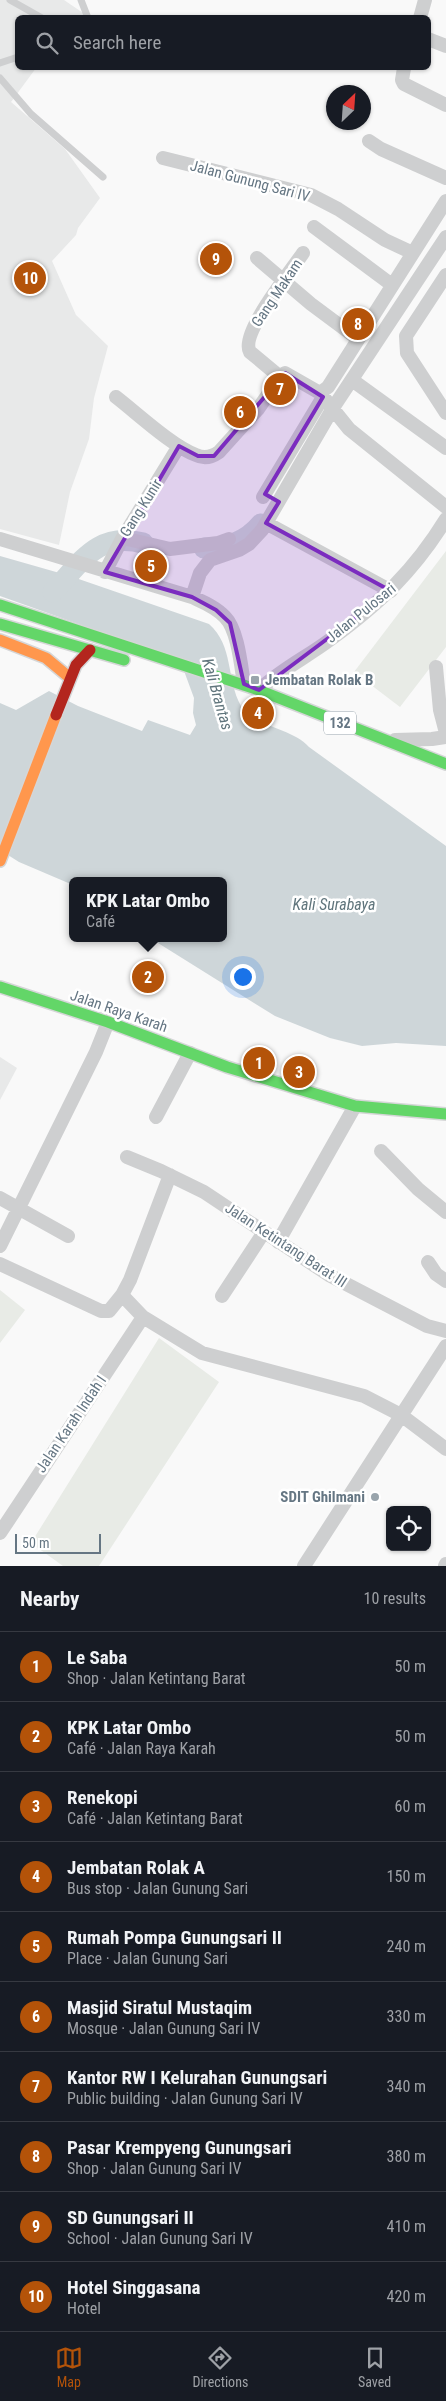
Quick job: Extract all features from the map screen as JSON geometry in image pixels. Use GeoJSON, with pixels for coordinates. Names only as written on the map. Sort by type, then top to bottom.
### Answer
{"type":"FeatureCollection","features":[{"type":"Feature","properties":{"kind":"main road","name":"132"},"geometry":{"type":"LineString","coordinates":[[0,606],[178,662],[239,687]]}},
{"type":"Feature","properties":{"kind":"main road","name":"132"},"geometry":{"type":"LineString","coordinates":[[0,624],[182,675],[258,690],[380,740],[446,764]]}},
{"type":"Feature","properties":{"kind":"main road"},"geometry":{"type":"LineString","coordinates":[[0,640],[46,658],[70,678]]}},
{"type":"Feature","properties":{"kind":"main road"},"geometry":{"type":"LineString","coordinates":[[0,861],[70,678],[76,665],[90,650]]}},
{"type":"Feature","properties":{"kind":"main road","name":"Jalan Raya Karah"},"geometry":{"type":"LineString","coordinates":[[0,986],[108,1022],[226,1067],[355,1106],[446,1114]]}},
{"type":"Feature","properties":{"kind":"street"},"geometry":{"type":"LineString","coordinates":[[421,15],[425,0]]}},
{"type":"Feature","properties":{"kind":"street"},"geometry":{"type":"LineString","coordinates":[[431,40],[446,46]]}},
{"type":"Feature","properties":{"kind":"street"},"geometry":{"type":"LineString","coordinates":[[404,70],[402,80],[404,84],[446,105]]}},
{"type":"Feature","properties":{"kind":"street"},"geometry":{"type":"LineString","coordinates":[[369,141],[382,149],[446,178]]}},
{"type":"Feature","properties":{"kind":"street","name":"Jalan Gunung Sari IV"},"geometry":{"type":"LineString","coordinates":[[163,158],[311,195],[338,209],[385,240],[413,253]]}},
{"type":"Feature","properties":{"kind":"street"},"geometry":{"type":"LineString","coordinates":[[327,401],[328,387],[446,201]]}},
{"type":"Feature","properties":{"kind":"street","name":"Jalan Gunung Sari IV"},"geometry":{"type":"LineString","coordinates":[[314,227],[392,285]]}},
{"type":"Feature","properties":{"kind":"street"},"geometry":{"type":"LineString","coordinates":[[121,540],[170,549],[249,544],[266,523],[270,498],[327,401],[352,380],[446,237]]}},
{"type":"Feature","properties":{"kind":"street","name":"Gang Makam"},"geometry":{"type":"LineString","coordinates":[[282,375],[250,352],[248,345],[252,329],[283,280],[303,253]]}},
{"type":"Feature","properties":{"kind":"street"},"geometry":{"type":"LineString","coordinates":[[257,258],[358,339]]}},
{"type":"Feature","properties":{"kind":"street"},"geometry":{"type":"LineString","coordinates":[[446,275],[406,336],[407,353],[446,413]]}},
{"type":"Feature","properties":{"kind":"street"},"geometry":{"type":"LineString","coordinates":[[116,397],[179,446],[198,456],[214,456],[258,409],[282,375],[327,401],[344,425],[446,507]]}},
{"type":"Feature","properties":{"kind":"street"},"geometry":{"type":"LineString","coordinates":[[352,380],[446,448]]}},
{"type":"Feature","properties":{"kind":"street","name":"Gang Kunir"},"geometry":{"type":"LineString","coordinates":[[105,572],[121,540],[179,446]]}},
{"type":"Feature","properties":{"kind":"street","name":"Jalan Pulosari"},"geometry":{"type":"LineString","coordinates":[[258,690],[330,640],[391,591],[427,547],[446,518]]}},
{"type":"Feature","properties":{"kind":"street"},"geometry":{"type":"LineString","coordinates":[[266,523],[391,591]]}},
{"type":"Feature","properties":{"kind":"street"},"geometry":{"type":"LineString","coordinates":[[0,539],[192,597],[216,610],[230,623],[241,665],[239,687]]}},
{"type":"Feature","properties":{"kind":"street"},"geometry":{"type":"LineString","coordinates":[[192,597],[200,573],[210,560],[226,546]]}},
{"type":"Feature","properties":{"kind":"street"},"geometry":{"type":"LineString","coordinates":[[380,740],[432,740],[446,735],[443,701],[436,667]]}},
{"type":"Feature","properties":{"kind":"street"},"geometry":{"type":"LineString","coordinates":[[0,1246],[96,1052],[108,1022]]}},
{"type":"Feature","properties":{"kind":"street"},"geometry":{"type":"LineString","coordinates":[[156,1117],[190,1053]]}},
{"type":"Feature","properties":{"kind":"street"},"geometry":{"type":"LineString","coordinates":[[278,1242],[355,1106]]}},
{"type":"Feature","properties":{"kind":"street"},"geometry":{"type":"LineString","coordinates":[[380,1151],[418,1190],[446,1212]]}},
{"type":"Feature","properties":{"kind":"street","name":"Jalan Ketintang Barat III"},"geometry":{"type":"LineString","coordinates":[[127,1157],[204,1192],[337,1279],[427,1326],[446,1331]]}},
{"type":"Feature","properties":{"kind":"street"},"geometry":{"type":"LineString","coordinates":[[0,1264],[100,1311],[109,1311],[122,1295],[150,1231],[170,1175]]}},
{"type":"Feature","properties":{"kind":"street"},"geometry":{"type":"LineString","coordinates":[[0,1198],[68,1236]]}},
{"type":"Feature","properties":{"kind":"street"},"geometry":{"type":"LineString","coordinates":[[222,1296],[264,1232]]}},
{"type":"Feature","properties":{"kind":"street"},"geometry":{"type":"LineString","coordinates":[[428,1262],[436,1274],[446,1281]]}},
{"type":"Feature","properties":{"kind":"street"},"geometry":{"type":"LineString","coordinates":[[122,1295],[142,1317],[191,1347],[214,1357],[364,1396],[401,1415],[446,1449]]}},
{"type":"Feature","properties":{"kind":"street","name":"Jalan Karah Indah I"},"geometry":{"type":"LineString","coordinates":[[0,1533],[142,1317]]}},
{"type":"Feature","properties":{"kind":"street"},"geometry":{"type":"LineString","coordinates":[[304,1566],[446,1346]]}},
{"type":"Feature","properties":{"kind":"lane"},"geometry":{"type":"LineString","coordinates":[[10,0],[37,15]]}},
{"type":"Feature","properties":{"kind":"lane"},"geometry":{"type":"LineString","coordinates":[[81,0],[87,15]]}},
{"type":"Feature","properties":{"kind":"lane"},"geometry":{"type":"LineString","coordinates":[[0,64],[15,58]]}},
{"type":"Feature","properties":{"kind":"lane"},"geometry":{"type":"LineString","coordinates":[[0,78],[31,114],[103,177]]}},
{"type":"Feature","properties":{"kind":"highlighted area"},"geometry":{"type":"Polygon","coordinates":[[[285,373],[323,397],[265,494],[279,502],[266,523],[391,591],[259,690],[244,684],[230,623],[216,610],[192,597],[105,572],[179,446],[198,456],[214,456],[285,373]]]}},
{"type":"Feature","properties":{"kind":"shaded area"},"geometry":{"type":"Polygon","coordinates":[[[0,0],[64,0],[86,15],[15,15],[15,70],[35,70],[11,102],[65,149],[100,198],[78,228],[76,235],[52,261],[76,315],[108,346],[94,398],[89,439],[70,492],[59,545],[0,529],[0,0]]]}},
{"type":"Feature","properties":{"kind":"shaded area"},"geometry":{"type":"Polygon","coordinates":[[[446,551],[446,647],[400,707],[354,672],[446,551]]]}},
{"type":"Feature","properties":{"kind":"shaded area"},"geometry":{"type":"Polygon","coordinates":[[[0,1057],[17,1068],[0,1100],[0,1057]]]}},
{"type":"Feature","properties":{"kind":"shaded area"},"geometry":{"type":"Polygon","coordinates":[[[0,1290],[25,1310],[0,1343],[0,1290]]]}},
{"type":"Feature","properties":{"kind":"shaded area"},"geometry":{"type":"Polygon","coordinates":[[[159,1338],[219,1382],[99,1566],[63,1566],[31,1543],[159,1338]]]}},
{"type":"Feature","properties":{"kind":"water","name":"Kali Surabaya"},"geometry":{"type":"Polygon","coordinates":[[[0,556],[70,576],[209,624],[222,642],[236,696],[246,713],[301,740],[446,846],[446,1046],[396,1043],[362,1046],[330,1038],[275,1016],[156,942],[227,942],[227,877],[69,877],[69,883],[19,862],[0,850],[0,703],[16,710],[49,691],[78,706],[142,731],[148,720],[190,735],[196,725],[193,713],[194,698],[180,660],[0,596],[0,556]]]}},
{"type":"Feature","properties":{"kind":"waterway"},"geometry":{"type":"LineString","coordinates":[[204,548],[236,543],[261,524]]}},
{"type":"Feature","properties":{"kind":"waterway"},"geometry":{"type":"LineString","coordinates":[[53,592],[91,552],[102,546],[127,540],[143,543]]}},
{"type":"Feature","properties":{"kind":"traffic: fast"},"geometry":{"type":"LineString","coordinates":[[0,605],[256,689],[446,764]]}},
{"type":"Feature","properties":{"kind":"traffic: fast"},"geometry":{"type":"LineString","coordinates":[[0,624],[124,660]]}},
{"type":"Feature","properties":{"kind":"traffic: fast"},"geometry":{"type":"LineString","coordinates":[[0,987],[108,1022],[227,1067],[355,1106],[446,1114]]}},
{"type":"Feature","properties":{"kind":"traffic: slow"},"geometry":{"type":"LineString","coordinates":[[0,640],[46,658],[70,678]]}},
{"type":"Feature","properties":{"kind":"traffic: slow"},"geometry":{"type":"LineString","coordinates":[[0,861],[56,715]]}},
{"type":"Feature","properties":{"kind":"traffic: jam"},"geometry":{"type":"LineString","coordinates":[[56,715],[76,665],[90,650]]}},
{"type":"Feature","properties":{"kind":"place","name":"SD Gunungsari II"},"geometry":{"type":"Point","coordinates":[216,259]}},
{"type":"Feature","properties":{"kind":"place","name":"Hotel Singgasana"},"geometry":{"type":"Point","coordinates":[30,278]}},
{"type":"Feature","properties":{"kind":"place","name":"Pasar Krempyeng Gunungsari"},"geometry":{"type":"Point","coordinates":[358,324]}},
{"type":"Feature","properties":{"kind":"place","name":"Kantor RW I Kelurahan Gunungsari"},"geometry":{"type":"Point","coordinates":[280,389]}},
{"type":"Feature","properties":{"kind":"place","name":"Masjid Siratul Mustaqim"},"geometry":{"type":"Point","coordinates":[240,412]}},
{"type":"Feature","properties":{"kind":"place","name":"Rumah Pompa Gunungsari II"},"geometry":{"type":"Point","coordinates":[151,566]}},
{"type":"Feature","properties":{"kind":"place","name":"Jembatan Rolak B"},"geometry":{"type":"Point","coordinates":[255,680]}},
{"type":"Feature","properties":{"kind":"place","name":"Jembatan Rolak A"},"geometry":{"type":"Point","coordinates":[258,713]}},
{"type":"Feature","properties":{"kind":"place","name":"KPK Latar Ombo"},"geometry":{"type":"Point","coordinates":[148,977]}},
{"type":"Feature","properties":{"kind":"place","name":"Le Saba"},"geometry":{"type":"Point","coordinates":[259,1063]}},
{"type":"Feature","properties":{"kind":"place","name":"Renekopi"},"geometry":{"type":"Point","coordinates":[299,1072]}},
{"type":"Feature","properties":{"kind":"place","name":"SDIT Ghilmani"},"geometry":{"type":"Point","coordinates":[375,1497]}},
{"type":"Feature","properties":{"kind":"water label","name":"Kali Brantas"},"geometry":{"type":"Point","coordinates":[218,694]}}]}
